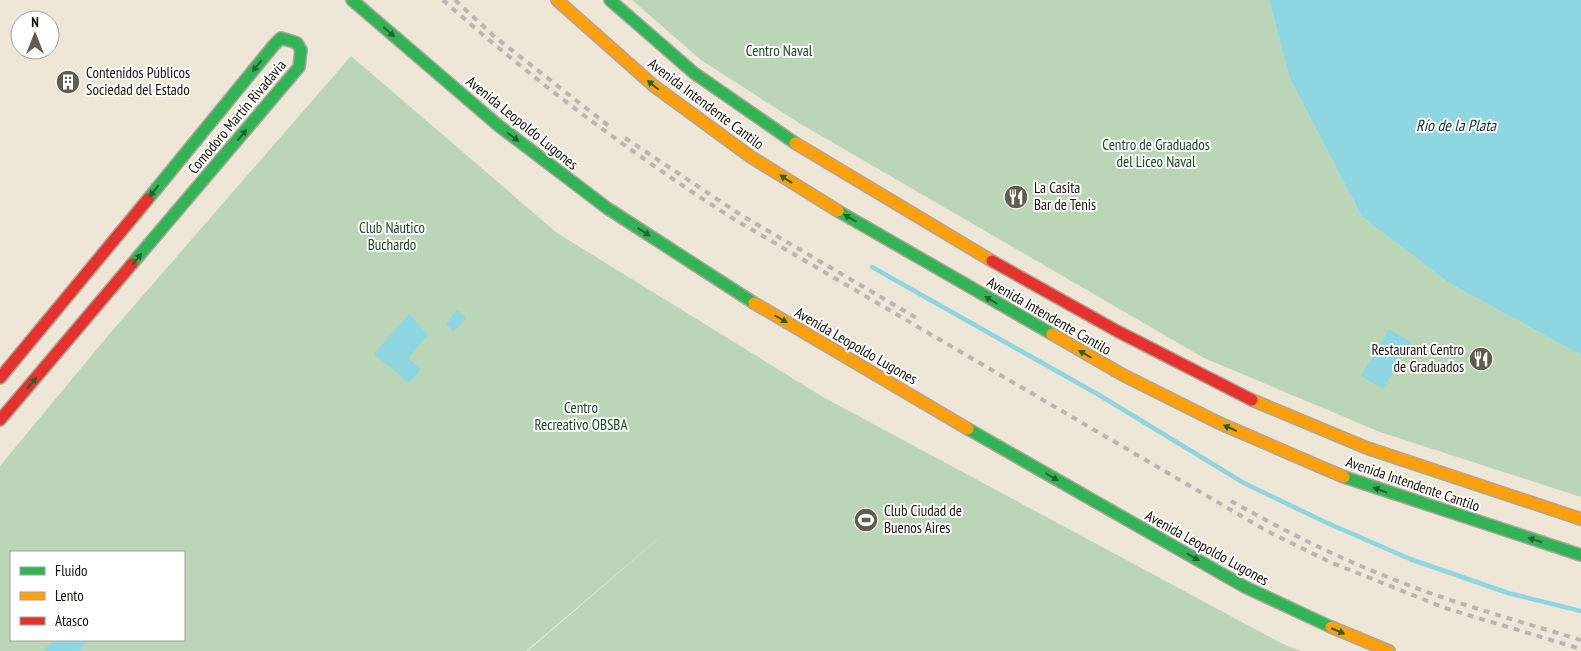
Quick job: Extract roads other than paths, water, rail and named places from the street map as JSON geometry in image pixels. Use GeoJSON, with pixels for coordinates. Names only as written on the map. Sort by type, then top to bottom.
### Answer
{"type":"FeatureCollection","features":[{"type":"Feature","properties":{"kind":"main road","name":"Avenida Leopoldo Lugones"},"geometry":{"type":"LineString","coordinates":[[352,0],[499,126],[599,202],[762,308],[1009,453],[1245,587],[1308,618],[1389,651]]}},
{"type":"Feature","properties":{"kind":"main road","name":"Avenida Intendente Cantilo"},"geometry":{"type":"LineString","coordinates":[[557,0],[654,86],[751,157],[827,205],[1123,375],[1219,423],[1349,479],[1581,555]]}},
{"type":"Feature","properties":{"kind":"main road","name":"Avenida Intendente Cantilo"},"geometry":{"type":"LineString","coordinates":[[610,0],[677,60],[770,127],[830,165],[1072,307],[1201,374],[1300,421],[1444,475],[1581,519]]}},
{"type":"Feature","properties":{"kind":"main road","name":"Comodoro Martín Rivadavia"},"geometry":{"type":"LineString","coordinates":[[0,378],[52,338],[299,67],[302,54],[300,45],[293,38],[281,38],[274,45],[52,338],[0,420]]}},
{"type":"Feature","properties":{"kind":"water","name":"Río de la Plata"},"geometry":{"type":"Polygon","coordinates":[[[1269,0],[1581,0],[1581,355],[1449,283],[1362,217],[1290,79],[1269,0]]]}},
{"type":"Feature","properties":{"kind":"water"},"geometry":{"type":"Polygon","coordinates":[[[457,310],[466,318],[454,332],[446,324],[457,310]]]}},
{"type":"Feature","properties":{"kind":"water"},"geometry":{"type":"Polygon","coordinates":[[[409,314],[428,335],[410,356],[409,359],[421,369],[409,383],[374,354],[409,314]]]}},
{"type":"Feature","properties":{"kind":"water"},"geometry":{"type":"Polygon","coordinates":[[[1389,329],[1411,342],[1383,389],[1361,376],[1389,329]]]}},
{"type":"Feature","properties":{"kind":"water"},"geometry":{"type":"Polygon","coordinates":[[[52,641],[88,641],[79,651],[44,651],[52,641]]]}},
{"type":"Feature","properties":{"kind":"waterway"},"geometry":{"type":"LineString","coordinates":[[872,267],[1099,395],[1244,483],[1325,522],[1410,559],[1508,593],[1581,611]]}},
{"type":"Feature","properties":{"kind":"railway"},"geometry":{"type":"LineString","coordinates":[[443,0],[549,89],[623,144],[698,196],[737,221],[1267,531],[1330,562],[1445,608],[1581,649]]}},
{"type":"Feature","properties":{"kind":"railway"},"geometry":{"type":"LineString","coordinates":[[455,0],[495,37],[609,126]]}},
{"type":"Feature","properties":{"kind":"railway"},"geometry":{"type":"LineString","coordinates":[[625,138],[741,215],[920,320]]}},
{"type":"Feature","properties":{"kind":"railway"},"geometry":{"type":"LineString","coordinates":[[1231,501],[1307,541],[1385,576],[1458,602],[1581,640]]}},
{"type":"Feature","properties":{"kind":"place","name":"Contenidos Públicos Sociedad del Estado"},"geometry":{"type":"Point","coordinates":[68,82]}},
{"type":"Feature","properties":{"kind":"place","name":"La Casita Bar de Tenis"},"geometry":{"type":"Point","coordinates":[1016,197]}},
{"type":"Feature","properties":{"kind":"place","name":"Restaurant Centro de Graduados"},"geometry":{"type":"Point","coordinates":[1481,359]}},
{"type":"Feature","properties":{"kind":"place","name":"Club Ciudad de Buenos Aires"},"geometry":{"type":"Point","coordinates":[866,520]}},
{"type":"Feature","properties":{"kind":"park label","name":"Centro Naval"},"geometry":{"type":"Point","coordinates":[779,51]}},
{"type":"Feature","properties":{"kind":"park label","name":"Centro de Graduados del Liceo Naval"},"geometry":{"type":"Point","coordinates":[1156,154]}},
{"type":"Feature","properties":{"kind":"park label","name":"Club Náutico Buchardo"},"geometry":{"type":"Point","coordinates":[392,236]}},
{"type":"Feature","properties":{"kind":"park label","name":"Centro Recreativo OBSBA"},"geometry":{"type":"Point","coordinates":[581,416]}}]}
